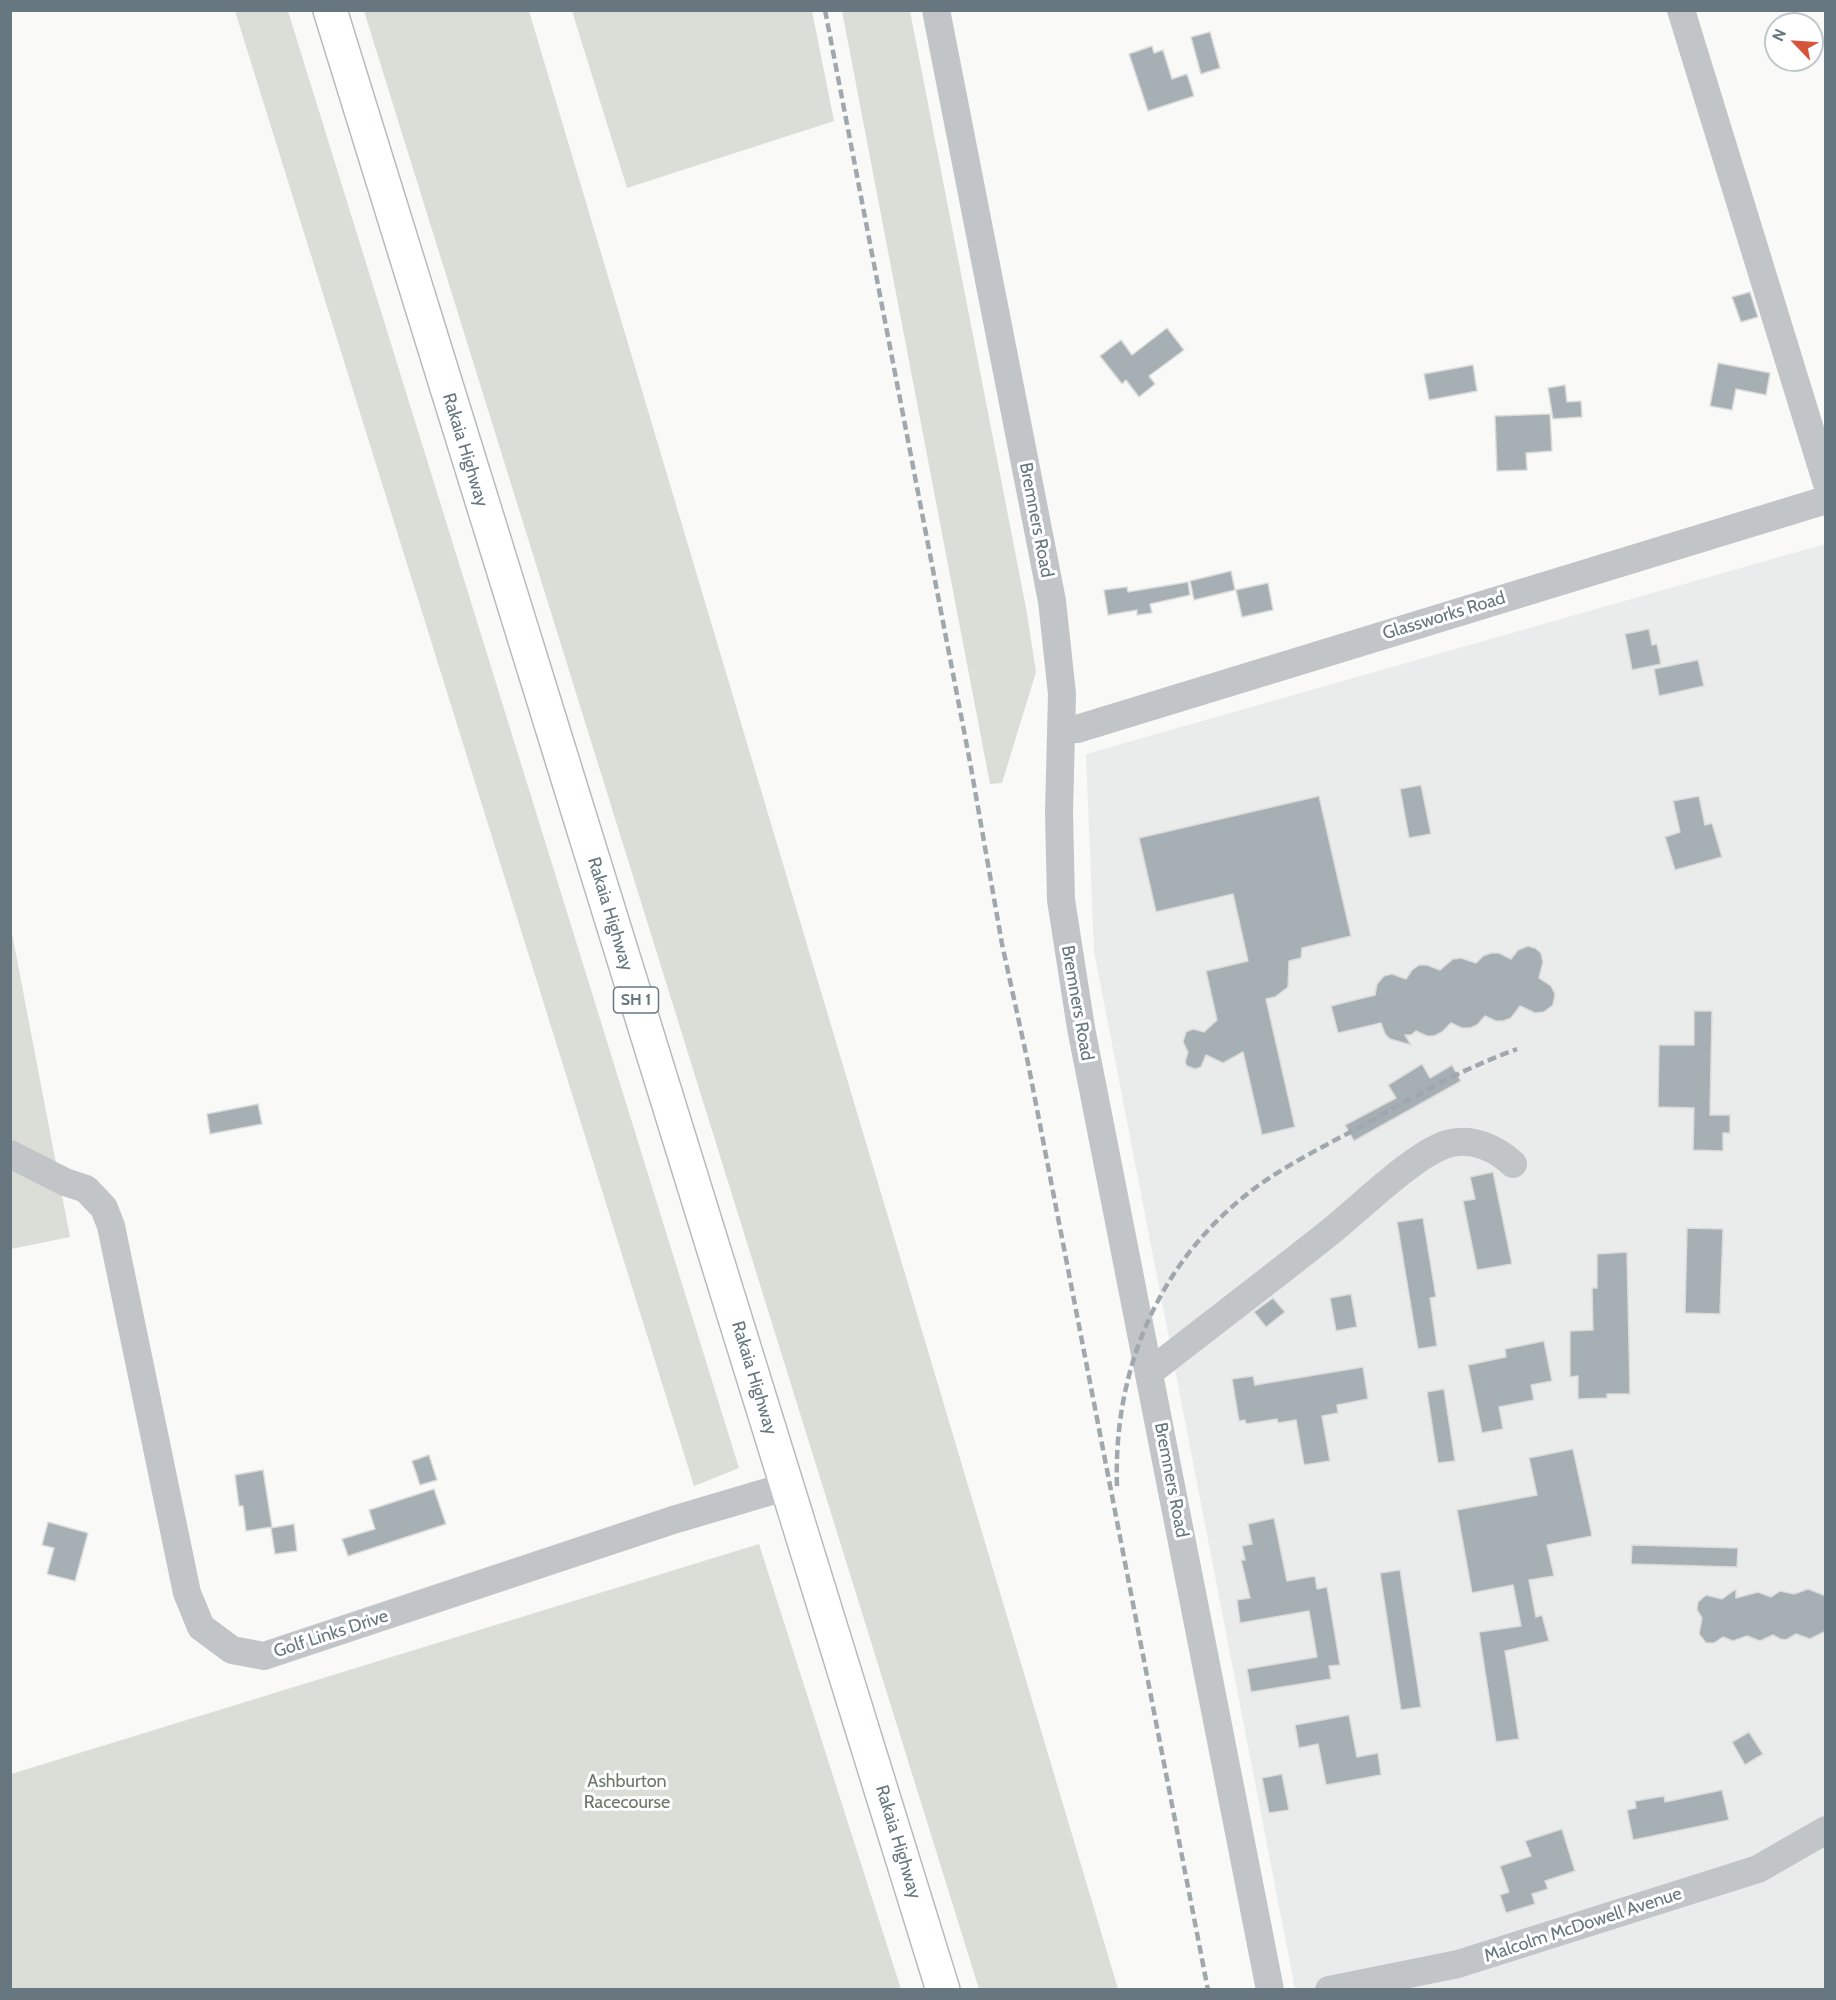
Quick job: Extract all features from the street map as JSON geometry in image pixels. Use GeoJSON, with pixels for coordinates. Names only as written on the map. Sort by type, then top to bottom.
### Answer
{"type":"FeatureCollection","features":[{"type":"Feature","properties":{"kind":"highway","name":"Rakaia Highway"},"geometry":{"type":"LineString","coordinates":[[330,10],[943,1989]]}},
{"type":"Feature","properties":{"kind":"street","name":"Bremners Road"},"geometry":{"type":"LineString","coordinates":[[936,10],[1052,601],[1062,694],[1059,858],[1066,944],[1270,1989]]}},
{"type":"Feature","properties":{"kind":"street"},"geometry":{"type":"LineString","coordinates":[[1680,10],[1826,481]]}},
{"type":"Feature","properties":{"kind":"street","name":"Glassworks Road"},"geometry":{"type":"LineString","coordinates":[[1062,729],[1077,729],[1826,500]]}},
{"type":"Feature","properties":{"kind":"street"},"geometry":{"type":"LineString","coordinates":[[1150,1372],[1330,1232],[1418,1159],[1438,1147],[1452,1142],[1479,1144],[1504,1155],[1513,1164]]}},
{"type":"Feature","properties":{"kind":"street","name":"Golf Links Drive"},"geometry":{"type":"LineString","coordinates":[[10,1154],[65,1182],[86,1189],[104,1208],[111,1226],[187,1593],[201,1627],[232,1650],[264,1656],[673,1520],[788,1486]]}},
{"type":"Feature","properties":{"kind":"street","name":"Malcolm McDowell Avenue"},"geometry":{"type":"LineString","coordinates":[[1329,1989],[1458,1964],[1758,1869],[1826,1830]]}},
{"type":"Feature","properties":{"kind":"shaded area"},"geometry":{"type":"Polygon","coordinates":[[[1825,544],[1825,1989],[1295,1989],[1094,951],[1086,754],[1825,544]]]}},
{"type":"Feature","properties":{"kind":"green space"},"geometry":{"type":"Polygon","coordinates":[[[235,11],[288,11],[739,1468],[694,1486],[235,11]]]}},
{"type":"Feature","properties":{"kind":"green space"},"geometry":{"type":"Polygon","coordinates":[[[364,11],[529,11],[1118,1989],[979,1989],[364,11]]]}},
{"type":"Feature","properties":{"kind":"green space"},"geometry":{"type":"Polygon","coordinates":[[[572,11],[812,11],[834,121],[627,188],[572,11]]]}},
{"type":"Feature","properties":{"kind":"green space"},"geometry":{"type":"Polygon","coordinates":[[[842,11],[910,11],[1026,608],[1036,672],[1002,783],[990,784],[842,11]]]}},
{"type":"Feature","properties":{"kind":"green space"},"geometry":{"type":"Polygon","coordinates":[[[10,923],[70,1237],[11,1249],[10,1249],[10,923]]]}},
{"type":"Feature","properties":{"kind":"green space","name":"Ashburton Racecourse"},"geometry":{"type":"Polygon","coordinates":[[[759,1544],[901,1989],[11,1989],[11,1774],[759,1544]]]}},
{"type":"Feature","properties":{"kind":"building"},"geometry":{"type":"Polygon","coordinates":[[[1210,32],[1220,68],[1201,74],[1191,37],[1210,32]]]}},
{"type":"Feature","properties":{"kind":"building"},"geometry":{"type":"Polygon","coordinates":[[[1152,46],[1154,53],[1163,50],[1172,79],[1187,74],[1194,96],[1148,111],[1129,54],[1152,46]]]}},
{"type":"Feature","properties":{"kind":"building"},"geometry":{"type":"Polygon","coordinates":[[[1750,292],[1758,317],[1741,322],[1732,297],[1750,292]]]}},
{"type":"Feature","properties":{"kind":"building"},"geometry":{"type":"Polygon","coordinates":[[[1167,328],[1184,350],[1149,376],[1155,384],[1139,397],[1126,380],[1122,384],[1100,356],[1121,340],[1132,355],[1167,328]]]}},
{"type":"Feature","properties":{"kind":"building"},"geometry":{"type":"Polygon","coordinates":[[[1718,363],[1770,373],[1766,395],[1736,389],[1732,410],[1710,406],[1718,363]]]}},
{"type":"Feature","properties":{"kind":"building"},"geometry":{"type":"Polygon","coordinates":[[[1473,365],[1477,391],[1429,400],[1424,374],[1473,365]]]}},
{"type":"Feature","properties":{"kind":"building"},"geometry":{"type":"Polygon","coordinates":[[[1565,385],[1567,402],[1581,401],[1582,417],[1553,419],[1548,388],[1565,385]]]}},
{"type":"Feature","properties":{"kind":"building"},"geometry":{"type":"Polygon","coordinates":[[[1550,414],[1552,451],[1526,453],[1527,470],[1497,471],[1495,416],[1550,414]]]}},
{"type":"Feature","properties":{"kind":"building"},"geometry":{"type":"Polygon","coordinates":[[[1231,571],[1235,590],[1194,600],[1190,581],[1231,571]]]}},
{"type":"Feature","properties":{"kind":"building"},"geometry":{"type":"Polygon","coordinates":[[[1188,582],[1190,595],[1150,604],[1152,613],[1137,615],[1137,610],[1108,615],[1104,590],[1127,587],[1128,592],[1188,582]]]}},
{"type":"Feature","properties":{"kind":"building"},"geometry":{"type":"Polygon","coordinates":[[[1268,583],[1273,610],[1242,617],[1236,590],[1268,583]]]}},
{"type":"Feature","properties":{"kind":"building"},"geometry":{"type":"Polygon","coordinates":[[[1649,629],[1652,645],[1657,644],[1661,664],[1632,670],[1625,634],[1649,629]]]}},
{"type":"Feature","properties":{"kind":"building"},"geometry":{"type":"Polygon","coordinates":[[[1698,660],[1704,686],[1659,696],[1654,669],[1698,660]]]}},
{"type":"Feature","properties":{"kind":"building"},"geometry":{"type":"Polygon","coordinates":[[[1421,785],[1431,834],[1409,838],[1400,789],[1421,785]]]}},
{"type":"Feature","properties":{"kind":"building"},"geometry":{"type":"Polygon","coordinates":[[[1319,796],[1351,936],[1302,948],[1301,958],[1289,961],[1288,987],[1275,997],[1266,999],[1295,1127],[1262,1135],[1243,1052],[1223,1063],[1206,1055],[1201,1067],[1195,1069],[1187,1066],[1185,1062],[1188,1052],[1183,1042],[1186,1032],[1193,1029],[1204,1032],[1217,1020],[1206,971],[1248,961],[1233,894],[1156,912],[1139,838],[1319,796]]]}},
{"type":"Feature","properties":{"kind":"building"},"geometry":{"type":"Polygon","coordinates":[[[1699,796],[1705,825],[1712,823],[1722,857],[1675,870],[1665,837],[1680,832],[1673,801],[1699,796]]]}},
{"type":"Feature","properties":{"kind":"building"},"geometry":{"type":"Polygon","coordinates":[[[1528,946],[1541,953],[1543,962],[1539,978],[1551,986],[1555,994],[1553,1005],[1544,1012],[1535,1013],[1520,1006],[1511,1018],[1503,1021],[1496,1021],[1485,1016],[1477,1025],[1470,1028],[1462,1028],[1451,1023],[1434,1036],[1427,1036],[1416,1031],[1411,1035],[1405,1035],[1411,1045],[1390,1039],[1385,1034],[1381,1023],[1338,1033],[1331,1006],[1375,995],[1377,984],[1384,976],[1392,974],[1406,979],[1419,965],[1427,965],[1440,970],[1453,959],[1461,958],[1476,963],[1483,956],[1491,953],[1499,953],[1511,959],[1518,950],[1528,946]]]}},
{"type":"Feature","properties":{"kind":"building"},"geometry":{"type":"Polygon","coordinates":[[[1694,1011],[1712,1011],[1710,1115],[1730,1115],[1730,1133],[1723,1133],[1723,1151],[1693,1150],[1694,1108],[1658,1107],[1659,1045],[1694,1045],[1694,1011]]]}},
{"type":"Feature","properties":{"kind":"building"},"geometry":{"type":"Polygon","coordinates":[[[1422,1064],[1430,1078],[1452,1065],[1461,1081],[1354,1141],[1345,1125],[1396,1098],[1388,1085],[1422,1064]]]}},
{"type":"Feature","properties":{"kind":"building"},"geometry":{"type":"Polygon","coordinates":[[[258,1104],[262,1124],[210,1134],[207,1114],[258,1104]]]}},
{"type":"Feature","properties":{"kind":"building"},"geometry":{"type":"Polygon","coordinates":[[[1493,1172],[1512,1264],[1477,1270],[1463,1201],[1475,1199],[1470,1177],[1493,1172]]]}},
{"type":"Feature","properties":{"kind":"building"},"geometry":{"type":"Polygon","coordinates":[[[1423,1218],[1436,1297],[1430,1298],[1437,1346],[1418,1349],[1397,1222],[1423,1218]]]}},
{"type":"Feature","properties":{"kind":"building"},"geometry":{"type":"Polygon","coordinates":[[[1687,1228],[1723,1229],[1720,1314],[1685,1313],[1687,1228]]]}},
{"type":"Feature","properties":{"kind":"building"},"geometry":{"type":"Polygon","coordinates":[[[1627,1252],[1630,1394],[1607,1394],[1607,1398],[1578,1399],[1578,1376],[1570,1377],[1570,1331],[1593,1330],[1592,1288],[1597,1288],[1597,1254],[1627,1252]]]}},
{"type":"Feature","properties":{"kind":"building"},"geometry":{"type":"Polygon","coordinates":[[[1351,1294],[1357,1327],[1336,1331],[1330,1298],[1351,1294]]]}},
{"type":"Feature","properties":{"kind":"building"},"geometry":{"type":"Polygon","coordinates":[[[1273,1298],[1285,1312],[1266,1327],[1254,1312],[1273,1298]]]}},
{"type":"Feature","properties":{"kind":"building"},"geometry":{"type":"Polygon","coordinates":[[[1544,1341],[1552,1381],[1531,1385],[1534,1400],[1499,1407],[1503,1429],[1482,1433],[1468,1365],[1506,1357],[1505,1349],[1544,1341]]]}},
{"type":"Feature","properties":{"kind":"building"},"geometry":{"type":"Polygon","coordinates":[[[1363,1367],[1368,1399],[1337,1405],[1338,1413],[1322,1416],[1330,1461],[1304,1465],[1296,1420],[1278,1423],[1277,1419],[1246,1424],[1245,1420],[1239,1421],[1232,1379],[1253,1376],[1255,1385],[1363,1367]]]}},
{"type":"Feature","properties":{"kind":"building"},"geometry":{"type":"Polygon","coordinates":[[[1444,1389],[1455,1461],[1438,1463],[1427,1392],[1444,1389]]]}},
{"type":"Feature","properties":{"kind":"building"},"geometry":{"type":"Polygon","coordinates":[[[1573,1449],[1592,1536],[1547,1545],[1554,1576],[1529,1580],[1536,1617],[1542,1615],[1549,1641],[1505,1651],[1519,1739],[1496,1742],[1479,1632],[1521,1626],[1513,1585],[1472,1593],[1457,1510],[1537,1495],[1529,1458],[1573,1449]]]}},
{"type":"Feature","properties":{"kind":"building"},"geometry":{"type":"Polygon","coordinates":[[[429,1455],[437,1480],[420,1485],[412,1461],[429,1455]]]}},
{"type":"Feature","properties":{"kind":"building"},"geometry":{"type":"Polygon","coordinates":[[[263,1470],[272,1527],[246,1531],[243,1506],[239,1506],[235,1475],[263,1470]]]}},
{"type":"Feature","properties":{"kind":"building"},"geometry":{"type":"Polygon","coordinates":[[[434,1489],[446,1524],[348,1556],[342,1539],[375,1529],[369,1510],[434,1489]]]}},
{"type":"Feature","properties":{"kind":"building"},"geometry":{"type":"Polygon","coordinates":[[[1274,1518],[1287,1581],[1315,1576],[1317,1589],[1327,1587],[1340,1665],[1329,1666],[1331,1679],[1251,1692],[1247,1669],[1317,1657],[1309,1611],[1240,1623],[1237,1600],[1250,1598],[1241,1560],[1245,1560],[1242,1546],[1252,1544],[1248,1524],[1274,1518]]]}},
{"type":"Feature","properties":{"kind":"building"},"geometry":{"type":"Polygon","coordinates":[[[48,1522],[88,1533],[75,1581],[47,1574],[54,1548],[42,1545],[48,1522]]]}},
{"type":"Feature","properties":{"kind":"building"},"geometry":{"type":"Polygon","coordinates":[[[294,1524],[297,1551],[275,1554],[271,1528],[294,1524]]]}},
{"type":"Feature","properties":{"kind":"building"},"geometry":{"type":"Polygon","coordinates":[[[1632,1545],[1738,1548],[1737,1567],[1631,1564],[1632,1545]]]}},
{"type":"Feature","properties":{"kind":"building"},"geometry":{"type":"Polygon","coordinates":[[[1400,1570],[1421,1707],[1401,1710],[1380,1573],[1400,1570]]]}},
{"type":"Feature","properties":{"kind":"building"},"geometry":{"type":"Polygon","coordinates":[[[1736,1589],[1736,1598],[1758,1592],[1771,1597],[1780,1591],[1794,1594],[1808,1589],[1826,1596],[1826,1631],[1810,1639],[1796,1634],[1786,1640],[1773,1635],[1760,1641],[1747,1636],[1733,1641],[1723,1637],[1714,1643],[1706,1643],[1699,1634],[1702,1618],[1697,1610],[1698,1602],[1706,1595],[1722,1599],[1736,1589]]]}},
{"type":"Feature","properties":{"kind":"building"},"geometry":{"type":"Polygon","coordinates":[[[1349,1715],[1357,1757],[1378,1753],[1381,1775],[1326,1785],[1318,1744],[1299,1748],[1295,1725],[1349,1715]]]}},
{"type":"Feature","properties":{"kind":"building"},"geometry":{"type":"Polygon","coordinates":[[[1749,1732],[1763,1754],[1745,1765],[1732,1742],[1749,1732]]]}},
{"type":"Feature","properties":{"kind":"building"},"geometry":{"type":"Polygon","coordinates":[[[1282,1774],[1289,1810],[1269,1813],[1262,1778],[1282,1774]]]}},
{"type":"Feature","properties":{"kind":"building"},"geometry":{"type":"Polygon","coordinates":[[[1722,1790],[1729,1820],[1633,1840],[1627,1810],[1636,1808],[1635,1801],[1664,1796],[1665,1802],[1722,1790]]]}},
{"type":"Feature","properties":{"kind":"building"},"geometry":{"type":"Polygon","coordinates":[[[1562,1829],[1575,1871],[1545,1881],[1548,1889],[1532,1894],[1535,1904],[1506,1913],[1500,1895],[1509,1892],[1500,1866],[1531,1856],[1525,1841],[1562,1829]]]}},
{"type":"Feature","properties":{"kind":"railway"},"geometry":{"type":"LineString","coordinates":[[825,10],[970,762],[1002,944],[1028,1063],[1208,1990]]}},
{"type":"Feature","properties":{"kind":"railway"},"geometry":{"type":"LineString","coordinates":[[1117,1486],[1118,1442],[1124,1400],[1134,1359],[1149,1319],[1169,1282],[1193,1248],[1222,1216],[1255,1188],[1307,1155],[1438,1084],[1517,1049]]}}]}
